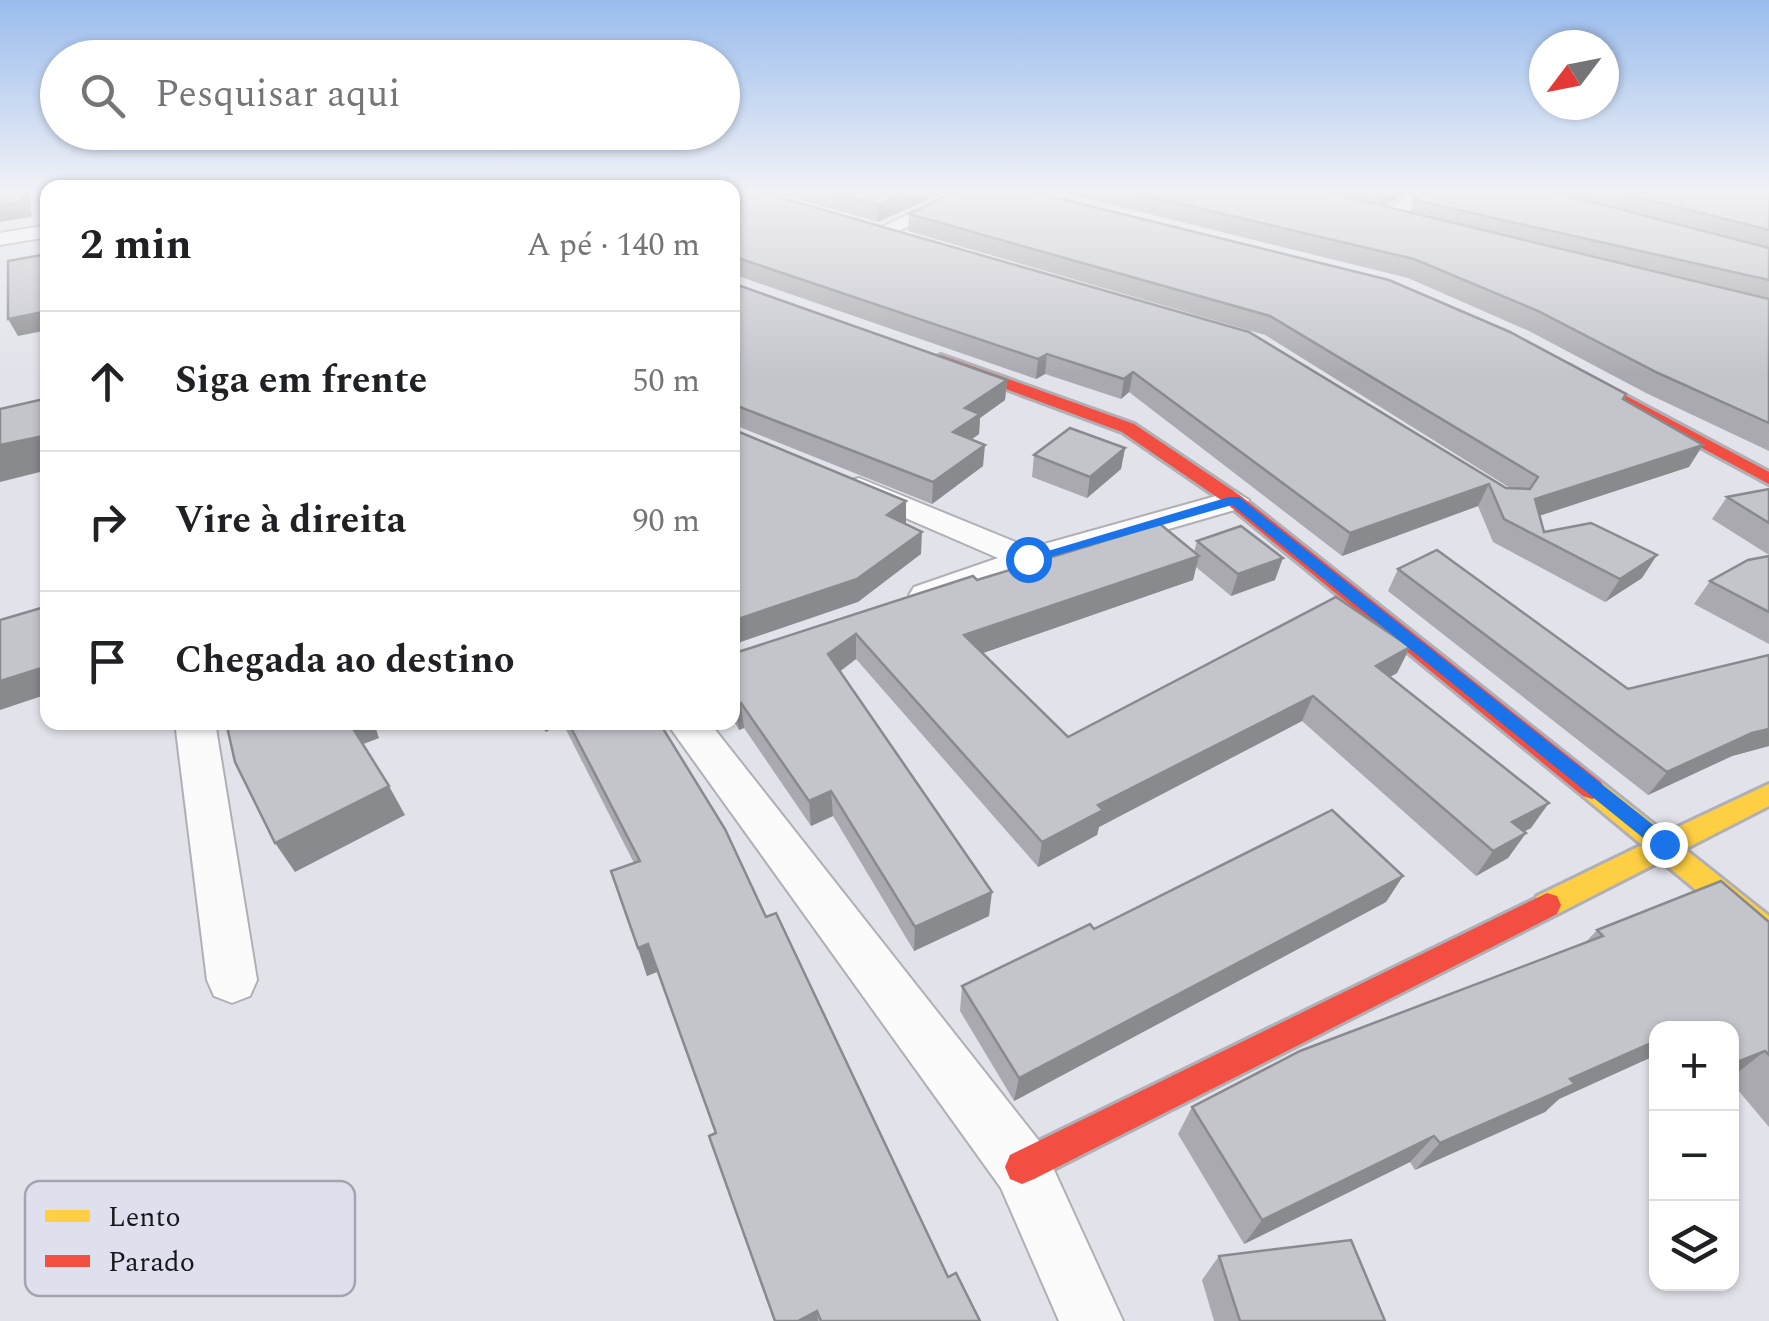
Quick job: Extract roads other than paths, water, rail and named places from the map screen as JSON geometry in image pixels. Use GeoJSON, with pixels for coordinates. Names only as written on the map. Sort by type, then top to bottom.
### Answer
{"type":"FeatureCollection","features":[{"type":"Feature","properties":{"kind":"street"},"geometry":{"type":"LineString","coordinates":[[917,351],[1128,428],[1234,500],[1664,844],[1769,933]]}},
{"type":"Feature","properties":{"kind":"street"},"geometry":{"type":"LineString","coordinates":[[1548,359],[1769,479]]}},
{"type":"Feature","properties":{"kind":"street"},"geometry":{"type":"LineString","coordinates":[[837,478],[1028,559]]}},
{"type":"Feature","properties":{"kind":"street"},"geometry":{"type":"LineString","coordinates":[[899,604],[1028,559],[1234,500]]}},
{"type":"Feature","properties":{"kind":"street"},"geometry":{"type":"LineString","coordinates":[[196,730],[232,980]]}},
{"type":"Feature","properties":{"kind":"street"},"geometry":{"type":"LineString","coordinates":[[692,730],[1022,1167],[1091,1321]]}},
{"type":"Feature","properties":{"kind":"street"},"geometry":{"type":"LineString","coordinates":[[1022,1167],[1769,794]]}}]}
